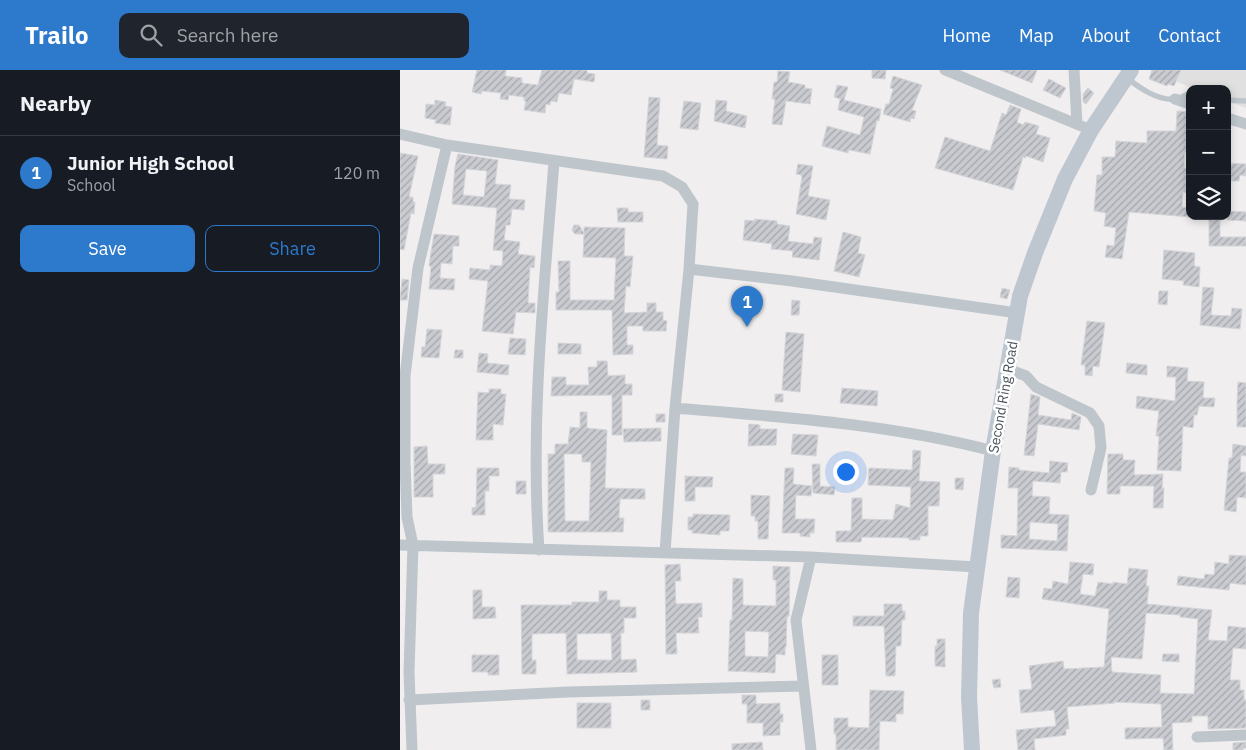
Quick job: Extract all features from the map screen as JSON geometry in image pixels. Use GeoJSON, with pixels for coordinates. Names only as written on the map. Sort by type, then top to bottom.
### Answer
{"type":"FeatureCollection","features":[{"type":"Feature","properties":{"kind":"street"},"geometry":{"type":"LineString","coordinates":[[945,70],[1084,127]]}},
{"type":"Feature","properties":{"kind":"street"},"geometry":{"type":"LineString","coordinates":[[1074,70],[1084,127]]}},
{"type":"Feature","properties":{"kind":"street","name":"Second Ring Road"},"geometry":{"type":"LineString","coordinates":[[972,750],[969,697],[971,613],[993,451],[1018,313],[1026,279],[1084,127],[1128,74]]}},
{"type":"Feature","properties":{"kind":"street"},"geometry":{"type":"LineString","coordinates":[[1175,99],[1186,103]]}},
{"type":"Feature","properties":{"kind":"street"},"geometry":{"type":"LineString","coordinates":[[1231,119],[1246,124]]}},
{"type":"Feature","properties":{"kind":"street"},"geometry":{"type":"LineString","coordinates":[[400,134],[447,145],[554,162],[663,176],[682,187],[693,204],[689,269],[675,408],[666,553]]}},
{"type":"Feature","properties":{"kind":"street"},"geometry":{"type":"LineString","coordinates":[[412,750],[409,700],[413,545],[407,517],[403,376],[418,268],[447,145]]}},
{"type":"Feature","properties":{"kind":"street"},"geometry":{"type":"LineString","coordinates":[[539,550],[536,465],[537,388],[554,162]]}},
{"type":"Feature","properties":{"kind":"street"},"geometry":{"type":"LineString","coordinates":[[689,269],[792,281],[1018,313]]}},
{"type":"Feature","properties":{"kind":"street"},"geometry":{"type":"LineString","coordinates":[[1008,369],[1026,376],[1036,387],[1090,413],[1099,426],[1101,448],[1091,490]]}},
{"type":"Feature","properties":{"kind":"street"},"geometry":{"type":"LineString","coordinates":[[675,408],[772,416],[916,433],[993,451]]}},
{"type":"Feature","properties":{"kind":"street"},"geometry":{"type":"LineString","coordinates":[[400,544],[539,550],[811,557],[976,567]]}},
{"type":"Feature","properties":{"kind":"street"},"geometry":{"type":"LineString","coordinates":[[811,557],[796,620],[811,750]]}},
{"type":"Feature","properties":{"kind":"street"},"geometry":{"type":"LineString","coordinates":[[409,700],[568,692],[803,686]]}},
{"type":"Feature","properties":{"kind":"street"},"geometry":{"type":"LineString","coordinates":[[1197,738],[1246,735]]}},
{"type":"Feature","properties":{"kind":"lane"},"geometry":{"type":"LineString","coordinates":[[1128,74],[1144,91],[1163,98],[1175,99],[1186,95]]}},
{"type":"Feature","properties":{"kind":"lane"},"geometry":{"type":"LineString","coordinates":[[1231,100],[1246,101]]}},
{"type":"Feature","properties":{"kind":"shaded area"},"geometry":{"type":"Polygon","coordinates":[[[1156,70],[1246,70],[1246,108],[1231,102],[1231,85],[1186,85],[1154,73],[1156,70]]]}},
{"type":"Feature","properties":{"kind":"building"},"geometry":{"type":"Polygon","coordinates":[[[477,70],[506,70],[505,76],[522,78],[522,83],[538,85],[542,70],[587,70],[587,73],[595,74],[594,82],[574,79],[571,95],[559,93],[557,102],[551,101],[550,105],[546,104],[545,113],[524,110],[526,101],[524,101],[524,97],[509,95],[508,100],[500,99],[501,93],[482,91],[481,94],[472,92],[477,70]]]}},
{"type":"Feature","properties":{"kind":"building"},"geometry":{"type":"Polygon","coordinates":[[[872,70],[886,70],[885,79],[872,78],[872,70]]]}},
{"type":"Feature","properties":{"kind":"building"},"geometry":{"type":"Polygon","coordinates":[[[1000,70],[1037,70],[1032,83],[1000,70]]]}},
{"type":"Feature","properties":{"kind":"building"},"geometry":{"type":"Polygon","coordinates":[[[1152,70],[1181,70],[1174,86],[1168,84],[1167,86],[1149,79],[1152,70]]]}},
{"type":"Feature","properties":{"kind":"building"},"geometry":{"type":"Polygon","coordinates":[[[778,71],[790,72],[788,82],[805,85],[805,88],[812,89],[810,104],[786,101],[782,125],[772,124],[775,99],[772,99],[774,82],[777,82],[778,71]]]}},
{"type":"Feature","properties":{"kind":"building"},"geometry":{"type":"Polygon","coordinates":[[[893,76],[922,85],[912,110],[916,111],[914,119],[911,118],[910,122],[883,114],[886,104],[889,104],[893,89],[890,88],[893,76]]]}},
{"type":"Feature","properties":{"kind":"building"},"geometry":{"type":"Polygon","coordinates":[[[1049,79],[1066,88],[1060,98],[1043,90],[1049,79]]]}},
{"type":"Feature","properties":{"kind":"building"},"geometry":{"type":"Polygon","coordinates":[[[837,85],[848,87],[844,100],[881,109],[870,154],[849,150],[848,153],[822,146],[827,126],[860,135],[864,117],[838,110],[840,99],[834,97],[837,85]]]}},
{"type":"Feature","properties":{"kind":"building"},"geometry":{"type":"Polygon","coordinates":[[[1088,88],[1094,93],[1086,104],[1083,102],[1083,94],[1088,88]]]}},
{"type":"Feature","properties":{"kind":"building"},"geometry":{"type":"Polygon","coordinates":[[[649,97],[660,98],[657,145],[668,146],[667,159],[644,157],[649,97]]]}},
{"type":"Feature","properties":{"kind":"building"},"geometry":{"type":"Polygon","coordinates":[[[435,100],[446,102],[445,106],[452,107],[450,125],[435,123],[436,120],[425,118],[426,104],[435,105],[435,100]]]}},
{"type":"Feature","properties":{"kind":"building"},"geometry":{"type":"Polygon","coordinates":[[[716,100],[727,101],[726,111],[747,116],[745,128],[714,121],[716,100]]]}},
{"type":"Feature","properties":{"kind":"building"},"geometry":{"type":"Polygon","coordinates":[[[684,101],[701,103],[698,130],[680,128],[684,101]]]}},
{"type":"Feature","properties":{"kind":"building"},"geometry":{"type":"Polygon","coordinates":[[[1010,105],[1021,109],[1017,122],[1023,125],[1025,122],[1039,126],[1036,134],[1050,138],[1043,162],[1026,156],[1025,158],[1023,157],[1013,190],[935,168],[945,137],[990,151],[1002,113],[1006,115],[1010,105]]]}},
{"type":"Feature","properties":{"kind":"building"},"geometry":{"type":"Polygon","coordinates":[[[1177,111],[1186,112],[1184,168],[1186,168],[1186,192],[1183,192],[1182,207],[1186,208],[1186,217],[1129,212],[1122,259],[1105,257],[1107,245],[1114,246],[1116,228],[1104,226],[1106,213],[1094,211],[1097,175],[1102,175],[1102,157],[1115,157],[1116,141],[1147,143],[1147,131],[1176,131],[1177,111]]]}},
{"type":"Feature","properties":{"kind":"building"},"geometry":{"type":"Polygon","coordinates":[[[400,153],[418,156],[409,197],[413,197],[413,202],[415,202],[414,214],[411,213],[404,250],[400,249],[400,153]]]}},
{"type":"Feature","properties":{"kind":"building"},"geometry":{"type":"Polygon","coordinates":[[[458,154],[498,160],[495,184],[511,185],[509,199],[525,200],[524,210],[512,209],[510,225],[506,225],[504,240],[520,242],[518,254],[535,256],[534,268],[530,267],[528,303],[535,303],[535,313],[516,312],[513,334],[482,331],[488,281],[469,279],[470,268],[490,270],[490,265],[502,266],[503,251],[493,250],[497,208],[452,204],[455,166],[458,154]],[[466,169],[463,195],[484,197],[487,171],[466,169]]]}},
{"type":"Feature","properties":{"kind":"building"},"geometry":{"type":"Polygon","coordinates":[[[1231,163],[1246,164],[1246,176],[1240,175],[1239,181],[1231,181],[1231,163]]]}},
{"type":"Feature","properties":{"kind":"building"},"geometry":{"type":"Polygon","coordinates":[[[798,164],[813,166],[808,196],[830,200],[826,220],[796,214],[802,177],[796,174],[798,164]]]}},
{"type":"Feature","properties":{"kind":"building"},"geometry":{"type":"Polygon","coordinates":[[[617,208],[628,208],[628,212],[643,212],[643,222],[618,222],[617,208]]]}},
{"type":"Feature","properties":{"kind":"building"},"geometry":{"type":"Polygon","coordinates":[[[1231,211],[1246,212],[1246,221],[1227,220],[1231,220],[1231,211]]]}},
{"type":"Feature","properties":{"kind":"building"},"geometry":{"type":"Polygon","coordinates":[[[755,219],[777,221],[777,224],[790,226],[788,241],[813,244],[814,237],[822,238],[819,260],[792,257],[793,251],[771,249],[772,244],[743,240],[745,220],[754,221],[755,219]]]}},
{"type":"Feature","properties":{"kind":"building"},"geometry":{"type":"Polygon","coordinates":[[[1209,220],[1220,220],[1220,237],[1246,237],[1246,246],[1209,246],[1209,220]]]}},
{"type":"Feature","properties":{"kind":"building"},"geometry":{"type":"Polygon","coordinates":[[[574,225],[579,225],[584,233],[584,227],[625,228],[624,256],[633,256],[630,287],[626,286],[624,313],[647,312],[647,303],[656,303],[656,312],[663,312],[663,320],[667,321],[666,331],[643,331],[643,326],[627,326],[627,345],[633,345],[633,354],[613,355],[612,310],[556,310],[556,292],[559,292],[558,261],[570,261],[570,300],[614,300],[616,258],[583,257],[584,234],[575,234],[572,230],[574,225]]]}},
{"type":"Feature","properties":{"kind":"building"},"geometry":{"type":"Polygon","coordinates":[[[843,232],[861,237],[858,253],[865,255],[859,277],[834,271],[843,232]]]}},
{"type":"Feature","properties":{"kind":"building"},"geometry":{"type":"Polygon","coordinates":[[[434,234],[459,236],[459,246],[453,246],[452,264],[441,263],[440,278],[455,279],[454,290],[429,289],[431,266],[429,266],[434,234]]]}},
{"type":"Feature","properties":{"kind":"building"},"geometry":{"type":"Polygon","coordinates":[[[1164,250],[1195,253],[1194,266],[1200,267],[1199,287],[1183,285],[1184,281],[1162,279],[1164,250]]]}},
{"type":"Feature","properties":{"kind":"building"},"geometry":{"type":"Polygon","coordinates":[[[402,279],[409,280],[407,300],[400,300],[402,279]]]}},
{"type":"Feature","properties":{"kind":"building"},"geometry":{"type":"Polygon","coordinates":[[[1203,287],[1214,288],[1211,315],[1231,316],[1232,308],[1242,309],[1240,329],[1200,325],[1203,287]]]}},
{"type":"Feature","properties":{"kind":"building"},"geometry":{"type":"Polygon","coordinates":[[[1002,288],[1010,290],[1007,299],[1000,297],[1002,288]]]}},
{"type":"Feature","properties":{"kind":"building"},"geometry":{"type":"Polygon","coordinates":[[[1159,291],[1168,291],[1167,305],[1158,304],[1159,291]]]}},
{"type":"Feature","properties":{"kind":"building"},"geometry":{"type":"Polygon","coordinates":[[[792,300],[800,301],[799,315],[791,315],[792,300]]]}},
{"type":"Feature","properties":{"kind":"building"},"geometry":{"type":"Polygon","coordinates":[[[1087,321],[1105,323],[1099,367],[1093,366],[1092,376],[1085,375],[1085,365],[1081,365],[1087,321]]]}},
{"type":"Feature","properties":{"kind":"building"},"geometry":{"type":"Polygon","coordinates":[[[427,329],[442,330],[439,358],[421,357],[422,347],[425,347],[427,329]]]}},
{"type":"Feature","properties":{"kind":"building"},"geometry":{"type":"Polygon","coordinates":[[[786,332],[804,334],[800,392],[782,390],[786,332]]]}},
{"type":"Feature","properties":{"kind":"building"},"geometry":{"type":"Polygon","coordinates":[[[510,338],[526,339],[525,355],[508,354],[510,338]]]}},
{"type":"Feature","properties":{"kind":"building"},"geometry":{"type":"Polygon","coordinates":[[[558,343],[581,344],[581,354],[558,354],[558,343]]]}},
{"type":"Feature","properties":{"kind":"building"},"geometry":{"type":"Polygon","coordinates":[[[455,350],[463,350],[463,358],[454,358],[455,350]]]}},
{"type":"Feature","properties":{"kind":"building"},"geometry":{"type":"Polygon","coordinates":[[[479,353],[488,354],[487,363],[509,365],[508,375],[477,372],[479,353]]]}},
{"type":"Feature","properties":{"kind":"building"},"geometry":{"type":"Polygon","coordinates":[[[597,361],[607,361],[608,376],[625,375],[625,384],[632,384],[632,395],[622,395],[622,435],[612,435],[612,395],[551,396],[552,377],[566,377],[566,385],[589,385],[588,367],[597,367],[597,361]]]}},
{"type":"Feature","properties":{"kind":"building"},"geometry":{"type":"Polygon","coordinates":[[[1127,363],[1147,365],[1147,375],[1126,373],[1127,363]]]}},
{"type":"Feature","properties":{"kind":"building"},"geometry":{"type":"Polygon","coordinates":[[[1167,366],[1188,368],[1187,381],[1204,382],[1203,398],[1215,398],[1214,407],[1199,406],[1197,415],[1194,415],[1193,428],[1183,426],[1181,471],[1157,470],[1159,436],[1156,436],[1159,411],[1136,408],[1137,396],[1175,401],[1176,377],[1167,377],[1167,366]]]}},
{"type":"Feature","properties":{"kind":"building"},"geometry":{"type":"Polygon","coordinates":[[[1238,382],[1246,383],[1246,427],[1237,427],[1238,382]]]}},
{"type":"Feature","properties":{"kind":"building"},"geometry":{"type":"Polygon","coordinates":[[[842,388],[878,391],[877,406],[840,403],[842,388]]]}},
{"type":"Feature","properties":{"kind":"building"},"geometry":{"type":"Polygon","coordinates":[[[489,389],[501,389],[501,394],[506,394],[503,425],[493,424],[493,440],[476,440],[478,392],[489,393],[489,389]]]}},
{"type":"Feature","properties":{"kind":"building"},"geometry":{"type":"Polygon","coordinates":[[[775,394],[783,394],[783,402],[775,402],[775,394]]]}},
{"type":"Feature","properties":{"kind":"building"},"geometry":{"type":"Polygon","coordinates":[[[1031,394],[1040,397],[1038,415],[1071,420],[1072,413],[1081,417],[1079,430],[1038,424],[1034,456],[1024,455],[1031,394]]]}},
{"type":"Feature","properties":{"kind":"building"},"geometry":{"type":"Polygon","coordinates":[[[580,412],[587,412],[587,428],[607,430],[605,488],[645,489],[645,499],[620,499],[619,518],[624,518],[623,532],[548,532],[548,454],[555,454],[555,444],[568,444],[570,427],[580,428],[580,412]],[[564,454],[565,521],[589,521],[591,462],[582,462],[581,454],[564,454]]]}},
{"type":"Feature","properties":{"kind":"building"},"geometry":{"type":"Polygon","coordinates":[[[656,414],[665,414],[665,422],[656,422],[656,414]]]}},
{"type":"Feature","properties":{"kind":"building"},"geometry":{"type":"Polygon","coordinates":[[[749,424],[760,425],[760,429],[777,429],[776,445],[748,446],[749,424]]]}},
{"type":"Feature","properties":{"kind":"building"},"geometry":{"type":"Polygon","coordinates":[[[661,428],[661,441],[624,442],[623,429],[661,428]]]}},
{"type":"Feature","properties":{"kind":"building"},"geometry":{"type":"Polygon","coordinates":[[[793,434],[818,435],[816,456],[791,454],[793,434]]]}},
{"type":"Feature","properties":{"kind":"building"},"geometry":{"type":"Polygon","coordinates":[[[1233,444],[1246,446],[1246,456],[1241,455],[1240,472],[1246,472],[1246,498],[1237,497],[1236,512],[1224,510],[1229,458],[1232,458],[1233,444]]]}},
{"type":"Feature","properties":{"kind":"building"},"geometry":{"type":"Polygon","coordinates":[[[427,446],[428,464],[445,464],[445,474],[433,474],[433,497],[414,497],[414,447],[427,446]]]}},
{"type":"Feature","properties":{"kind":"building"},"geometry":{"type":"Polygon","coordinates":[[[913,450],[921,451],[919,481],[940,482],[939,506],[928,506],[928,536],[920,536],[920,540],[862,537],[861,542],[836,542],[836,531],[851,531],[852,498],[862,498],[862,519],[893,520],[896,504],[910,508],[911,487],[868,485],[869,468],[912,470],[913,450]]]}},
{"type":"Feature","properties":{"kind":"building"},"geometry":{"type":"Polygon","coordinates":[[[1108,454],[1123,454],[1123,460],[1135,460],[1134,475],[1163,474],[1163,508],[1153,508],[1154,486],[1120,486],[1120,494],[1107,494],[1108,454]]]}},
{"type":"Feature","properties":{"kind":"building"},"geometry":{"type":"Polygon","coordinates":[[[1050,461],[1068,463],[1067,472],[1061,472],[1060,483],[1033,481],[1032,496],[1050,497],[1049,514],[1069,515],[1067,551],[1001,548],[1001,535],[1017,536],[1018,488],[1008,488],[1009,467],[1049,473],[1050,461]],[[1030,522],[1029,539],[1057,541],[1058,524],[1030,522]]]}},
{"type":"Feature","properties":{"kind":"building"},"geometry":{"type":"Polygon","coordinates":[[[812,464],[820,464],[820,486],[835,487],[834,495],[813,493],[812,464]]]}},
{"type":"Feature","properties":{"kind":"building"},"geometry":{"type":"Polygon","coordinates":[[[477,468],[499,468],[499,476],[489,476],[489,491],[485,491],[485,515],[472,515],[472,508],[476,507],[477,468]]]}},
{"type":"Feature","properties":{"kind":"building"},"geometry":{"type":"Polygon","coordinates":[[[785,468],[794,468],[793,484],[812,486],[811,496],[796,495],[795,519],[815,519],[814,533],[810,533],[810,537],[800,536],[800,533],[782,533],[785,468]]]}},
{"type":"Feature","properties":{"kind":"building"},"geometry":{"type":"Polygon","coordinates":[[[685,476],[713,477],[712,487],[695,487],[695,501],[685,501],[685,476]]]}},
{"type":"Feature","properties":{"kind":"building"},"geometry":{"type":"Polygon","coordinates":[[[955,478],[964,478],[963,490],[955,489],[955,478]]]}},
{"type":"Feature","properties":{"kind":"building"},"geometry":{"type":"Polygon","coordinates":[[[516,481],[526,481],[526,494],[516,494],[516,481]]]}},
{"type":"Feature","properties":{"kind":"building"},"geometry":{"type":"Polygon","coordinates":[[[751,495],[770,496],[768,539],[758,539],[758,521],[755,521],[755,516],[751,516],[751,495]]]}},
{"type":"Feature","properties":{"kind":"building"},"geometry":{"type":"Polygon","coordinates":[[[693,514],[730,515],[729,531],[720,531],[720,535],[692,533],[692,530],[688,530],[688,517],[693,517],[693,514]]]}},
{"type":"Feature","properties":{"kind":"building"},"geometry":{"type":"Polygon","coordinates":[[[1229,555],[1246,556],[1246,585],[1230,583],[1229,590],[1177,585],[1178,576],[1204,579],[1205,574],[1214,575],[1215,562],[1229,564],[1229,555]]]}},
{"type":"Feature","properties":{"kind":"building"},"geometry":{"type":"Polygon","coordinates":[[[1070,562],[1094,564],[1093,575],[1083,574],[1080,594],[1095,596],[1098,582],[1127,584],[1129,568],[1148,570],[1146,586],[1149,586],[1147,604],[1212,610],[1208,640],[1227,641],[1228,626],[1246,628],[1246,649],[1233,648],[1230,680],[1240,680],[1240,690],[1244,690],[1246,728],[1208,729],[1208,716],[1192,716],[1192,722],[1172,723],[1173,750],[1164,750],[1163,738],[1125,739],[1125,728],[1162,727],[1161,704],[1114,702],[1067,707],[1069,729],[1066,729],[1066,735],[1034,739],[1035,750],[1018,750],[1016,730],[1056,726],[1054,710],[1021,713],[1019,690],[1032,689],[1029,666],[1063,661],[1064,669],[1104,667],[1109,609],[1042,599],[1044,588],[1052,589],[1053,581],[1068,584],[1070,562]],[[1146,613],[1142,659],[1111,657],[1112,672],[1161,675],[1160,693],[1194,694],[1198,619],[1180,617],[1180,615],[1146,613]]]}},
{"type":"Feature","properties":{"kind":"building"},"geometry":{"type":"Polygon","coordinates":[[[680,564],[681,581],[675,581],[676,604],[702,603],[702,617],[698,617],[699,633],[676,633],[677,654],[666,654],[665,565],[680,564]]]}},
{"type":"Feature","properties":{"kind":"building"},"geometry":{"type":"Polygon","coordinates":[[[773,566],[790,567],[789,616],[787,617],[785,655],[776,654],[775,673],[728,671],[733,578],[743,579],[743,605],[776,606],[776,580],[773,580],[773,566]],[[745,631],[745,656],[768,657],[769,632],[745,631]]]}},
{"type":"Feature","properties":{"kind":"building"},"geometry":{"type":"Polygon","coordinates":[[[1008,577],[1020,578],[1019,598],[1006,597],[1008,577]]]}},
{"type":"Feature","properties":{"kind":"building"},"geometry":{"type":"Polygon","coordinates":[[[473,590],[482,590],[482,607],[495,607],[496,618],[473,619],[473,590]]]}},
{"type":"Feature","properties":{"kind":"building"},"geometry":{"type":"Polygon","coordinates":[[[599,591],[607,591],[607,600],[620,600],[620,607],[636,607],[636,618],[624,618],[624,633],[621,633],[621,660],[636,659],[637,672],[567,674],[566,633],[532,634],[532,660],[536,660],[536,674],[522,674],[521,605],[572,605],[572,602],[599,602],[599,591]],[[611,633],[577,634],[577,660],[612,660],[611,633]]]}},
{"type":"Feature","properties":{"kind":"building"},"geometry":{"type":"Polygon","coordinates":[[[884,604],[902,604],[902,611],[905,611],[905,620],[902,620],[901,646],[896,646],[895,676],[886,676],[884,626],[853,626],[853,616],[884,616],[884,604]]]}},
{"type":"Feature","properties":{"kind":"building"},"geometry":{"type":"Polygon","coordinates":[[[937,639],[945,639],[945,667],[935,666],[937,639]]]}},
{"type":"Feature","properties":{"kind":"building"},"geometry":{"type":"Polygon","coordinates":[[[1163,654],[1179,654],[1179,662],[1162,661],[1163,654]]]}},
{"type":"Feature","properties":{"kind":"building"},"geometry":{"type":"Polygon","coordinates":[[[472,655],[499,655],[499,675],[488,675],[488,672],[472,672],[472,655]]]}},
{"type":"Feature","properties":{"kind":"building"},"geometry":{"type":"Polygon","coordinates":[[[822,655],[838,655],[838,685],[822,685],[822,655]]]}},
{"type":"Feature","properties":{"kind":"building"},"geometry":{"type":"Polygon","coordinates":[[[1000,679],[1001,687],[994,688],[992,680],[1000,679]]]}},
{"type":"Feature","properties":{"kind":"building"},"geometry":{"type":"Polygon","coordinates":[[[870,690],[904,691],[903,714],[896,714],[896,722],[880,721],[879,750],[836,750],[834,718],[848,718],[848,727],[869,728],[870,690]]]}},
{"type":"Feature","properties":{"kind":"building"},"geometry":{"type":"Polygon","coordinates":[[[742,695],[756,695],[756,704],[780,703],[780,714],[783,714],[783,722],[780,722],[780,735],[763,736],[763,723],[747,723],[747,704],[742,704],[742,695]]]}},
{"type":"Feature","properties":{"kind":"building"},"geometry":{"type":"Polygon","coordinates":[[[641,700],[650,700],[650,710],[641,710],[641,700]]]}},
{"type":"Feature","properties":{"kind":"building"},"geometry":{"type":"Polygon","coordinates":[[[577,703],[611,703],[611,728],[577,728],[577,703]]]}},
{"type":"Feature","properties":{"kind":"building"},"geometry":{"type":"Polygon","coordinates":[[[762,742],[763,750],[732,750],[732,744],[762,742]]]}},
{"type":"Feature","properties":{"kind":"building"},"geometry":{"type":"Polygon","coordinates":[[[1246,742],[1246,748],[1243,748],[1243,750],[1233,750],[1233,743],[1246,742]]]}},
{"type":"Feature","properties":{"kind":"place","name":"Junior High School"},"geometry":{"type":"Point","coordinates":[747,327]}}]}
